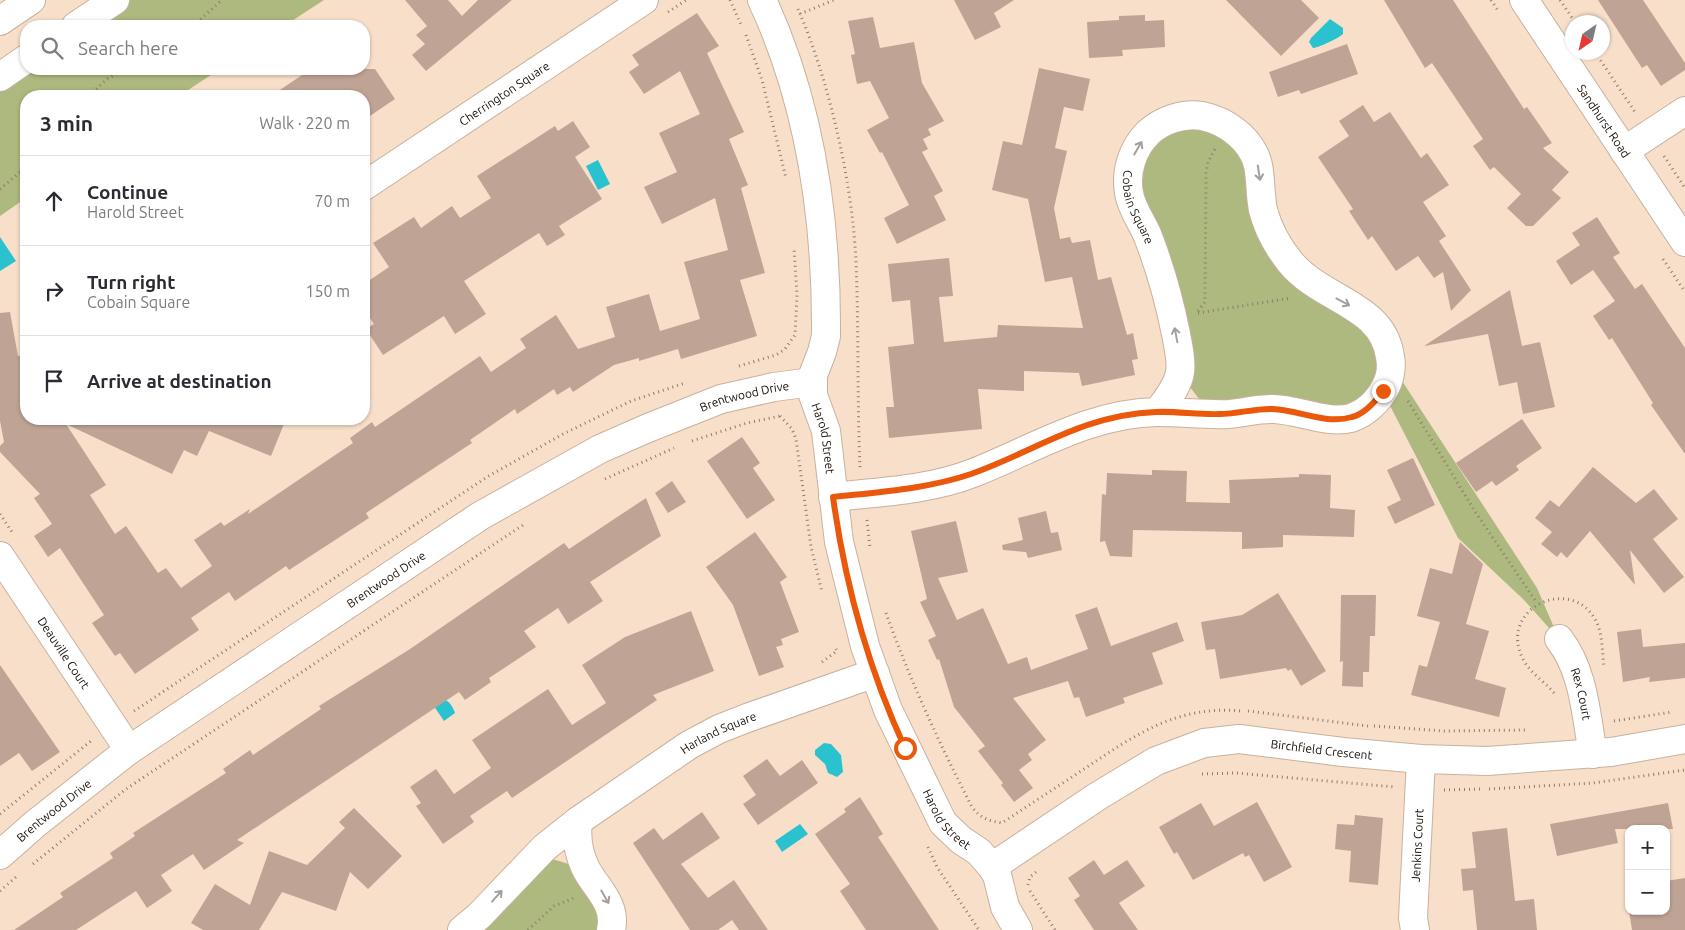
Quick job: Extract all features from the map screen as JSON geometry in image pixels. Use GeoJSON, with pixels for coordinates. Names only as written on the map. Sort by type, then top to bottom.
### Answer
{"type":"FeatureCollection","features":[{"type":"Feature","properties":{"kind":"street"},"geometry":{"type":"LineString","coordinates":[[0,21],[32,0]]}},
{"type":"Feature","properties":{"kind":"street"},"geometry":{"type":"LineString","coordinates":[[85,20],[115,0]]}},
{"type":"Feature","properties":{"kind":"street","name":"Cherrington Square"},"geometry":{"type":"LineString","coordinates":[[370,182],[644,0]]}},
{"type":"Feature","properties":{"kind":"street","name":"Sandhurst Road"},"geometry":{"type":"LineString","coordinates":[[1524,0],[1685,242]]}},
{"type":"Feature","properties":{"kind":"street","name":"Harold Street"},"geometry":{"type":"LineString","coordinates":[[764,1],[795,87],[819,204],[826,295],[826,336],[822,352],[814,367],[812,382],[814,400],[826,431],[833,497],[846,574],[888,710],[943,823],[961,840],[979,852],[992,867],[997,875],[1005,906],[1018,930]]}},
{"type":"Feature","properties":{"kind":"street"},"geometry":{"type":"LineString","coordinates":[[0,77],[20,63]]}},
{"type":"Feature","properties":{"kind":"street"},"geometry":{"type":"LineString","coordinates":[[1624,152],[1685,111]]}},
{"type":"Feature","properties":{"kind":"street","name":"Cobain Square"},"geometry":{"type":"LineString","coordinates":[[1218,414],[1202,403],[1194,394],[1181,370],[1173,317],[1162,272],[1128,192],[1130,166],[1137,147],[1144,138],[1162,123],[1172,119],[1203,116],[1233,130],[1245,141],[1255,156],[1264,214],[1273,236],[1290,262],[1308,280],[1365,314],[1383,332],[1388,344],[1391,364],[1388,382]]}},
{"type":"Feature","properties":{"kind":"street"},"geometry":{"type":"LineString","coordinates":[[1158,412],[1172,392],[1181,370]]}},
{"type":"Feature","properties":{"kind":"street","name":"Brentwood Drive"},"geometry":{"type":"LineString","coordinates":[[0,855],[35,824],[130,750],[480,516],[600,449],[721,400],[774,387],[812,382]]}},
{"type":"Feature","properties":{"kind":"street"},"geometry":{"type":"LineString","coordinates":[[833,497],[945,483],[973,473],[1084,425],[1115,418],[1158,412],[1218,414],[1274,409],[1328,418],[1352,417],[1370,406],[1388,382]]}},
{"type":"Feature","properties":{"kind":"street","name":"Deauville Court"},"geometry":{"type":"LineString","coordinates":[[0,556],[130,750]]}},
{"type":"Feature","properties":{"kind":"street","name":"Rex Court"},"geometry":{"type":"LineString","coordinates":[[1559,639],[1569,652],[1578,672],[1593,754]]}},
{"type":"Feature","properties":{"kind":"street","name":"Harland Square"},"geometry":{"type":"LineString","coordinates":[[462,930],[479,916],[534,857],[578,821],[689,745],[719,729],[875,672]]}},
{"type":"Feature","properties":{"kind":"street","name":"Birchfield Crescent"},"geometry":{"type":"LineString","coordinates":[[992,867],[1098,796],[1156,760],[1204,743],[1239,739],[1343,752],[1421,759],[1504,761],[1593,754],[1685,739]]}},
{"type":"Feature","properties":{"kind":"street","name":"Jenkins Court"},"geometry":{"type":"LineString","coordinates":[[1415,930],[1413,918],[1421,759]]}},
{"type":"Feature","properties":{"kind":"street"},"geometry":{"type":"LineString","coordinates":[[578,821],[578,848],[585,885]]}},
{"type":"Feature","properties":{"kind":"street"},"geometry":{"type":"LineString","coordinates":[[534,857],[562,862],[585,885],[609,904],[613,923],[611,930]]}},
{"type":"Feature","properties":{"kind":"path"},"geometry":{"type":"LineString","coordinates":[[200,20],[222,0]]}},
{"type":"Feature","properties":{"kind":"path"},"geometry":{"type":"LineString","coordinates":[[730,0],[744,30],[762,80],[787,180]]}},
{"type":"Feature","properties":{"kind":"path"},"geometry":{"type":"LineString","coordinates":[[798,9],[800,14],[834,0]]}},
{"type":"Feature","properties":{"kind":"path"},"geometry":{"type":"LineString","coordinates":[[1560,0],[1570,15]]}},
{"type":"Feature","properties":{"kind":"path"},"geometry":{"type":"LineString","coordinates":[[1600,60],[1636,115]]}},
{"type":"Feature","properties":{"kind":"path"},"geometry":{"type":"LineString","coordinates":[[95,90],[107,79],[115,75]]}},
{"type":"Feature","properties":{"kind":"path"},"geometry":{"type":"LineString","coordinates":[[1233,130],[1212,153],[1208,162],[1206,172],[1205,302],[1196,313],[1326,292]]}},
{"type":"Feature","properties":{"kind":"path"},"geometry":{"type":"LineString","coordinates":[[1660,151],[1685,188]]}},
{"type":"Feature","properties":{"kind":"path"},"geometry":{"type":"LineString","coordinates":[[0,189],[20,172]]}},
{"type":"Feature","properties":{"kind":"path"},"geometry":{"type":"LineString","coordinates":[[769,357],[776,355],[784,349],[793,340],[796,330],[794,246]]}},
{"type":"Feature","properties":{"kind":"path"},"geometry":{"type":"LineString","coordinates":[[1388,382],[1404,395],[1414,409],[1474,510],[1537,603]]}},
{"type":"Feature","properties":{"kind":"path"},"geometry":{"type":"LineString","coordinates":[[686,443],[747,423],[780,416]]}},
{"type":"Feature","properties":{"kind":"path"},"geometry":{"type":"LineString","coordinates":[[598,483],[677,447]]}},
{"type":"Feature","properties":{"kind":"path"},"geometry":{"type":"LineString","coordinates":[[868,521],[872,555]]}},
{"type":"Feature","properties":{"kind":"path"},"geometry":{"type":"LineString","coordinates":[[27,869],[126,789],[524,524]]}},
{"type":"Feature","properties":{"kind":"path"},"geometry":{"type":"LineString","coordinates":[[886,612],[914,688],[972,807],[984,818],[1002,823]]}},
{"type":"Feature","properties":{"kind":"path"},"geometry":{"type":"LineString","coordinates":[[1611,722],[1676,712]]}},
{"type":"Feature","properties":{"kind":"path"},"geometry":{"type":"LineString","coordinates":[[0,814],[93,738]]}},
{"type":"Feature","properties":{"kind":"path"},"geometry":{"type":"LineString","coordinates":[[1197,775],[1210,772],[1236,773],[1392,787]]}},
{"type":"Feature","properties":{"kind":"path"},"geometry":{"type":"LineString","coordinates":[[1043,866],[1030,877],[1028,888],[1055,930]]}},
{"type":"Feature","properties":{"kind":"path"},"geometry":{"type":"LineString","coordinates":[[0,891],[19,875]]}},
{"type":"Feature","properties":{"kind":"path"},"geometry":{"type":"LineString","coordinates":[[528,930],[554,906],[585,885]]}},
{"type":"Feature","properties":{"kind":"green space"},"geometry":{"type":"Polygon","coordinates":[[[116,0],[324,0],[293,20],[85,20],[116,0]]]}},
{"type":"Feature","properties":{"kind":"green space"},"geometry":{"type":"Polygon","coordinates":[[[20,71],[20,75],[211,75],[188,90],[20,90],[20,202],[0,216],[0,78],[20,71]]]}},
{"type":"Feature","properties":{"kind":"green space"},"geometry":{"type":"Polygon","coordinates":[[[1162,123],[1233,129],[1264,214],[1391,364],[1537,588],[1559,639],[1523,599],[1458,538],[1383,392],[1370,407],[1202,403],[1187,383],[1128,192],[1162,123]]]}},
{"type":"Feature","properties":{"kind":"green space"},"geometry":{"type":"Polygon","coordinates":[[[552,859],[572,865],[611,930],[462,930],[552,859]]]}},
{"type":"Feature","properties":{"kind":"water"},"geometry":{"type":"Polygon","coordinates":[[[1330,19],[1343,28],[1343,34],[1313,48],[1309,42],[1311,38],[1330,19]]]}},
{"type":"Feature","properties":{"kind":"water"},"geometry":{"type":"Polygon","coordinates":[[[598,160],[610,184],[598,190],[586,166],[598,160]]]}},
{"type":"Feature","properties":{"kind":"water"},"geometry":{"type":"Polygon","coordinates":[[[0,237],[16,261],[0,271],[0,237]]]}},
{"type":"Feature","properties":{"kind":"water"},"geometry":{"type":"Polygon","coordinates":[[[427,696],[445,700],[451,704],[455,713],[444,721],[427,696]]]}},
{"type":"Feature","properties":{"kind":"water"},"geometry":{"type":"Polygon","coordinates":[[[824,743],[831,744],[841,755],[843,772],[837,777],[828,773],[825,764],[815,755],[815,750],[824,743]]]}},
{"type":"Feature","properties":{"kind":"water"},"geometry":{"type":"Polygon","coordinates":[[[800,824],[808,834],[782,852],[775,841],[800,824]]]}},
{"type":"Feature","properties":{"kind":"building"},"geometry":{"type":"Polygon","coordinates":[[[405,0],[448,0],[462,16],[478,0],[512,0],[426,71],[412,55],[425,44],[416,35],[427,26],[405,0]]]}},
{"type":"Feature","properties":{"kind":"building"},"geometry":{"type":"Polygon","coordinates":[[[954,0],[1014,0],[994,13],[1001,27],[975,40],[954,0]]]}},
{"type":"Feature","properties":{"kind":"building"},"geometry":{"type":"Polygon","coordinates":[[[1226,0],[1301,0],[1319,18],[1281,56],[1226,0]]]}},
{"type":"Feature","properties":{"kind":"building"},"geometry":{"type":"Polygon","coordinates":[[[1384,0],[1453,0],[1524,109],[1527,107],[1552,143],[1543,148],[1569,172],[1552,190],[1561,198],[1533,226],[1526,226],[1507,208],[1521,194],[1494,167],[1490,170],[1473,146],[1483,139],[1432,63],[1425,68],[1384,0]]]}},
{"type":"Feature","properties":{"kind":"building"},"geometry":{"type":"Polygon","coordinates":[[[1598,0],[1643,0],[1685,63],[1685,70],[1661,86],[1647,65],[1642,68],[1610,19],[1610,15],[1608,15],[1598,0]]]}},
{"type":"Feature","properties":{"kind":"building"},"geometry":{"type":"Polygon","coordinates":[[[697,13],[719,46],[707,53],[744,132],[729,139],[748,185],[741,188],[765,273],[740,280],[757,336],[681,359],[678,349],[639,361],[639,358],[614,365],[573,392],[570,387],[557,395],[554,389],[517,414],[515,409],[470,440],[472,443],[366,513],[369,518],[289,570],[286,566],[235,601],[229,592],[191,618],[199,630],[135,674],[120,653],[115,656],[92,623],[104,615],[60,548],[48,557],[34,536],[52,524],[34,498],[40,494],[0,452],[0,446],[4,442],[0,421],[0,313],[10,312],[18,356],[20,356],[20,425],[67,425],[106,485],[90,495],[115,534],[126,526],[158,573],[166,568],[181,588],[212,566],[194,540],[221,522],[224,526],[250,509],[248,514],[353,443],[350,438],[372,422],[375,427],[480,356],[491,372],[526,348],[520,339],[556,315],[578,349],[615,337],[606,307],[649,294],[660,331],[700,319],[684,262],[728,250],[715,198],[662,224],[644,187],[677,172],[659,133],[700,114],[680,71],[644,94],[629,72],[639,65],[632,55],[697,13]]]}},
{"type":"Feature","properties":{"kind":"building"},"geometry":{"type":"Polygon","coordinates":[[[1145,15],[1145,21],[1164,20],[1165,47],[1122,50],[1123,56],[1089,58],[1087,22],[1119,20],[1119,16],[1145,15]]]}},
{"type":"Feature","properties":{"kind":"building"},"geometry":{"type":"Polygon","coordinates":[[[873,17],[880,48],[914,42],[922,83],[944,121],[928,129],[931,135],[923,139],[928,149],[922,152],[943,191],[934,196],[946,220],[897,244],[884,218],[909,205],[882,152],[880,153],[867,130],[889,118],[870,81],[857,84],[851,55],[855,54],[848,21],[873,17]]]}},
{"type":"Feature","properties":{"kind":"building"},"geometry":{"type":"Polygon","coordinates":[[[1347,44],[1358,74],[1301,94],[1299,90],[1278,97],[1269,72],[1347,44]]]}},
{"type":"Feature","properties":{"kind":"building"},"geometry":{"type":"Polygon","coordinates":[[[1039,68],[1090,79],[1083,111],[1064,107],[1055,148],[1067,151],[1054,208],[1060,239],[1070,237],[1072,243],[1090,240],[1098,280],[1111,277],[1127,335],[1133,333],[1138,359],[1132,360],[1135,375],[1082,386],[1079,373],[1024,371],[1024,391],[978,389],[982,429],[889,438],[886,407],[894,407],[888,347],[914,344],[910,300],[892,302],[888,264],[949,258],[953,296],[939,297],[944,342],[997,337],[998,325],[1083,328],[1072,277],[1045,282],[1028,199],[992,190],[1003,141],[1022,145],[1039,68]]]}},
{"type":"Feature","properties":{"kind":"building"},"geometry":{"type":"Polygon","coordinates":[[[370,69],[375,69],[395,99],[370,116],[370,90],[280,90],[302,75],[370,75],[370,69]]]}},
{"type":"Feature","properties":{"kind":"building"},"geometry":{"type":"Polygon","coordinates":[[[1363,105],[1374,122],[1390,112],[1421,158],[1427,153],[1449,185],[1423,202],[1446,236],[1439,241],[1471,290],[1451,311],[1443,272],[1434,278],[1418,256],[1396,271],[1372,236],[1368,240],[1349,211],[1353,209],[1318,157],[1349,136],[1339,121],[1363,105]]]}},
{"type":"Feature","properties":{"kind":"building"},"geometry":{"type":"Polygon","coordinates":[[[573,121],[590,147],[575,157],[602,199],[559,226],[565,235],[547,246],[539,233],[464,281],[486,314],[455,334],[444,316],[383,355],[370,335],[370,326],[374,324],[370,318],[370,280],[389,267],[373,243],[414,217],[421,228],[452,206],[460,218],[491,198],[477,176],[555,126],[558,131],[573,121]]]}},
{"type":"Feature","properties":{"kind":"building"},"geometry":{"type":"Polygon","coordinates":[[[1597,217],[1620,253],[1613,257],[1635,289],[1642,284],[1685,348],[1685,454],[1651,405],[1653,403],[1612,338],[1609,340],[1593,316],[1615,301],[1593,270],[1571,285],[1556,261],[1580,245],[1572,233],[1597,217]]]}},
{"type":"Feature","properties":{"kind":"building"},"geometry":{"type":"Polygon","coordinates":[[[1510,290],[1522,346],[1540,342],[1555,407],[1523,414],[1517,382],[1499,386],[1488,334],[1424,346],[1510,290]]]}},
{"type":"Feature","properties":{"kind":"building"},"geometry":{"type":"Polygon","coordinates":[[[1522,419],[1542,448],[1516,466],[1519,470],[1496,486],[1492,481],[1476,492],[1456,463],[1522,419]]]}},
{"type":"Feature","properties":{"kind":"building"},"geometry":{"type":"Polygon","coordinates":[[[68,425],[284,425],[271,456],[209,431],[197,456],[184,450],[172,474],[68,425]]]}},
{"type":"Feature","properties":{"kind":"building"},"geometry":{"type":"Polygon","coordinates":[[[742,437],[760,463],[753,468],[775,500],[747,519],[707,461],[742,437]]]}},
{"type":"Feature","properties":{"kind":"building"},"geometry":{"type":"Polygon","coordinates":[[[1413,458],[1435,505],[1395,524],[1387,507],[1401,500],[1387,470],[1413,458]]]}},
{"type":"Feature","properties":{"kind":"building"},"geometry":{"type":"Polygon","coordinates":[[[1593,467],[1636,503],[1654,489],[1678,519],[1653,539],[1684,577],[1664,593],[1630,550],[1635,585],[1590,531],[1567,558],[1561,552],[1557,557],[1541,544],[1552,532],[1535,518],[1550,500],[1559,507],[1593,467]]]}},
{"type":"Feature","properties":{"kind":"building"},"geometry":{"type":"Polygon","coordinates":[[[1152,470],[1187,471],[1186,502],[1230,503],[1229,480],[1299,477],[1299,474],[1331,475],[1330,508],[1355,510],[1354,537],[1283,535],[1283,547],[1242,549],[1242,532],[1133,530],[1132,557],[1110,556],[1105,541],[1100,542],[1102,494],[1106,495],[1107,473],[1152,475],[1152,470]]]}},
{"type":"Feature","properties":{"kind":"building"},"geometry":{"type":"Polygon","coordinates":[[[672,481],[686,502],[668,513],[655,493],[672,481]]]}},
{"type":"Feature","properties":{"kind":"building"},"geometry":{"type":"Polygon","coordinates":[[[646,498],[661,536],[590,582],[603,601],[568,624],[558,608],[524,631],[536,647],[489,678],[491,682],[465,700],[459,692],[237,840],[244,843],[204,870],[193,854],[161,875],[172,891],[147,908],[136,891],[76,930],[14,930],[63,897],[60,893],[113,858],[110,853],[135,836],[133,833],[226,773],[223,769],[250,750],[253,755],[321,709],[319,706],[410,649],[564,543],[569,549],[646,498]]]}},
{"type":"Feature","properties":{"kind":"building"},"geometry":{"type":"Polygon","coordinates":[[[1046,511],[1051,533],[1058,532],[1062,550],[1028,558],[1026,552],[1003,550],[1002,545],[1023,540],[1018,518],[1046,511]]]}},
{"type":"Feature","properties":{"kind":"building"},"geometry":{"type":"Polygon","coordinates":[[[956,521],[968,572],[938,578],[957,620],[983,608],[1008,664],[1027,657],[1031,670],[1088,649],[1075,615],[1097,607],[1111,646],[1177,622],[1184,641],[1152,653],[1163,684],[1123,698],[1125,703],[1086,717],[1079,697],[1074,698],[1068,681],[1013,698],[1046,740],[1028,754],[1032,760],[1019,770],[1033,788],[1014,802],[1001,785],[1003,783],[978,751],[985,746],[954,707],[939,659],[937,660],[928,640],[936,636],[920,602],[927,599],[911,531],[956,521]]]}},
{"type":"Feature","properties":{"kind":"building"},"geometry":{"type":"Polygon","coordinates":[[[755,532],[787,577],[780,582],[799,632],[781,639],[783,645],[776,647],[784,667],[759,676],[733,605],[706,567],[755,532]]]}},
{"type":"Feature","properties":{"kind":"building"},"geometry":{"type":"Polygon","coordinates":[[[1460,542],[1483,564],[1466,624],[1489,631],[1475,679],[1506,688],[1499,717],[1411,695],[1419,665],[1427,667],[1440,622],[1417,616],[1430,568],[1452,574],[1460,542]]]}},
{"type":"Feature","properties":{"kind":"building"},"geometry":{"type":"Polygon","coordinates":[[[1278,593],[1326,671],[1301,686],[1291,669],[1288,671],[1286,668],[1220,679],[1215,649],[1206,650],[1201,622],[1242,615],[1278,593]]]}},
{"type":"Feature","properties":{"kind":"building"},"geometry":{"type":"Polygon","coordinates":[[[1341,595],[1376,595],[1375,636],[1370,636],[1369,672],[1363,672],[1363,687],[1342,686],[1343,661],[1340,662],[1341,595]]]}},
{"type":"Feature","properties":{"kind":"building"},"geometry":{"type":"Polygon","coordinates":[[[691,611],[714,671],[653,695],[657,700],[512,798],[507,791],[470,816],[474,822],[443,844],[416,806],[421,803],[410,787],[436,769],[454,794],[491,768],[472,740],[548,689],[572,725],[606,703],[582,665],[625,637],[691,611]]]}},
{"type":"Feature","properties":{"kind":"building"},"geometry":{"type":"Polygon","coordinates":[[[1641,629],[1643,647],[1685,643],[1685,678],[1649,682],[1650,677],[1623,682],[1617,632],[1641,629]]]}},
{"type":"Feature","properties":{"kind":"building"},"geometry":{"type":"Polygon","coordinates":[[[0,665],[60,752],[32,771],[19,753],[0,766],[0,665]]]}},
{"type":"Feature","properties":{"kind":"building"},"geometry":{"type":"Polygon","coordinates":[[[767,759],[780,776],[802,760],[818,783],[758,825],[743,804],[756,795],[743,776],[767,759]]]}},
{"type":"Feature","properties":{"kind":"building"},"geometry":{"type":"Polygon","coordinates":[[[860,797],[883,834],[878,837],[939,930],[866,930],[840,891],[850,884],[815,834],[846,812],[844,809],[860,797]]]}},
{"type":"Feature","properties":{"kind":"building"},"geometry":{"type":"Polygon","coordinates":[[[1257,802],[1292,867],[1264,882],[1249,855],[1245,857],[1243,853],[1193,880],[1177,852],[1174,854],[1159,827],[1201,803],[1214,826],[1257,802]]]}},
{"type":"Feature","properties":{"kind":"building"},"geometry":{"type":"Polygon","coordinates":[[[1668,803],[1673,829],[1670,829],[1670,825],[1625,825],[1625,829],[1615,829],[1618,843],[1557,856],[1550,824],[1668,803]]]}},
{"type":"Feature","properties":{"kind":"building"},"geometry":{"type":"Polygon","coordinates":[[[354,808],[402,856],[368,889],[350,872],[336,911],[282,892],[259,930],[203,930],[191,923],[215,884],[250,905],[269,851],[307,865],[345,828],[339,822],[354,808]]]}},
{"type":"Feature","properties":{"kind":"building"},"geometry":{"type":"Polygon","coordinates":[[[702,812],[720,838],[681,864],[708,898],[734,880],[768,930],[739,930],[732,920],[718,930],[690,930],[633,843],[654,828],[663,840],[702,812]]]}},
{"type":"Feature","properties":{"kind":"building"},"geometry":{"type":"Polygon","coordinates":[[[1355,815],[1383,818],[1378,885],[1349,882],[1351,851],[1335,849],[1337,824],[1354,825],[1355,815]]]}},
{"type":"Feature","properties":{"kind":"building"},"geometry":{"type":"Polygon","coordinates":[[[1507,828],[1515,901],[1534,899],[1537,930],[1477,930],[1473,890],[1463,891],[1461,869],[1476,868],[1472,832],[1507,828]]]}},
{"type":"Feature","properties":{"kind":"building"},"geometry":{"type":"Polygon","coordinates":[[[1094,860],[1104,875],[1127,860],[1145,886],[1119,903],[1138,930],[1094,930],[1074,900],[1080,896],[1068,878],[1094,860]]]}},
{"type":"Feature","properties":{"kind":"building"},"geometry":{"type":"Polygon","coordinates":[[[1685,878],[1685,930],[1632,930],[1630,915],[1670,915],[1670,880],[1685,878]]]}},
{"type":"Feature","properties":{"kind":"route"},"geometry":{"type":"LineString","coordinates":[[905,748],[888,710],[857,620],[839,542],[833,497],[945,483],[973,473],[1084,425],[1115,418],[1151,412],[1231,414],[1274,409],[1343,419],[1361,413],[1383,391]]}}]}
